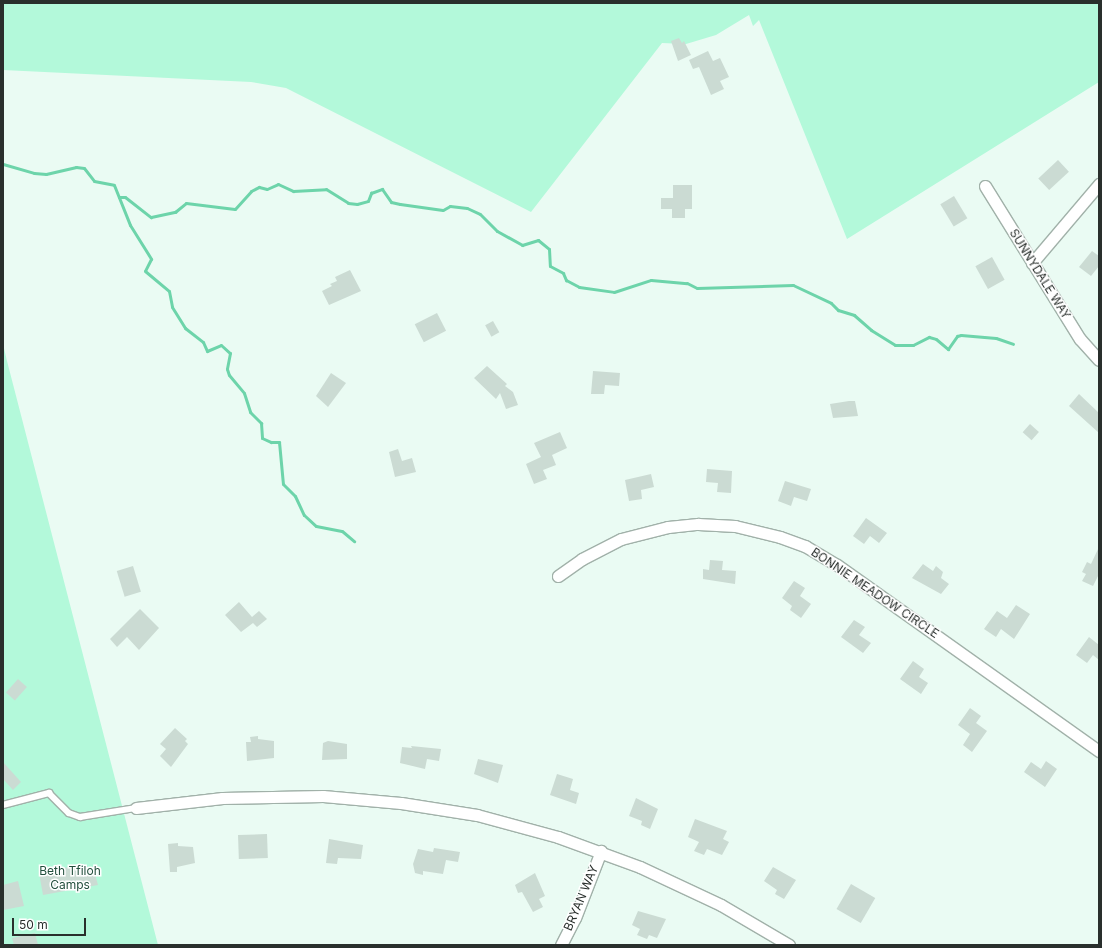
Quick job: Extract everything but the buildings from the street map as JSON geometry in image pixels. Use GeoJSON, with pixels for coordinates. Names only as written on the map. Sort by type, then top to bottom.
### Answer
{"type":"FeatureCollection","features":[{"type":"Feature","properties":{"kind":"street"},"geometry":{"type":"LineString","coordinates":[[1032,263],[1099,184]]}},
{"type":"Feature","properties":{"kind":"street","name":"SUNNYDALE WAY"},"geometry":{"type":"LineString","coordinates":[[985,186],[1080,339],[1099,360]]}},
{"type":"Feature","properties":{"kind":"street","name":"BONNIE MEADOW CIRCLE"},"geometry":{"type":"LineString","coordinates":[[558,576],[582,559],[614,542],[668,527],[698,524],[735,526],[780,537],[805,546],[837,565],[1099,751]]}},
{"type":"Feature","properties":{"kind":"street"},"geometry":{"type":"LineString","coordinates":[[136,808],[222,798],[283,795],[366,799],[477,815],[601,851],[677,883],[789,945]]}},
{"type":"Feature","properties":{"kind":"street","name":"BRYAN WAY"},"geometry":{"type":"LineString","coordinates":[[561,945],[575,918],[601,851]]}},
{"type":"Feature","properties":{"kind":"lane"},"geometry":{"type":"LineString","coordinates":[[3,805],[49,793],[69,813],[80,817],[136,808]]}},
{"type":"Feature","properties":{"kind":"green space"},"geometry":{"type":"Polygon","coordinates":[[[3,3],[1099,3],[1099,82],[847,239],[759,20],[753,26],[749,15],[716,35],[686,44],[662,43],[531,212],[286,88],[251,82],[3,70],[3,3]]]}},
{"type":"Feature","properties":{"kind":"green space","name":"Beth Tfiloh Camps"},"geometry":{"type":"Polygon","coordinates":[[[3,344],[7,361],[158,945],[3,945],[3,344]]]}},
{"type":"Feature","properties":{"kind":"waterway"},"geometry":{"type":"LineString","coordinates":[[3,164],[34,173],[46,174],[76,167],[84,168],[94,181],[114,185],[130,225],[151,259],[145,271],[169,291],[172,307],[185,328],[203,342],[207,351],[221,345],[230,353],[227,369],[229,375],[244,393],[250,412],[261,423],[262,438],[271,442],[279,442],[283,484],[295,496],[304,515],[316,526],[342,531],[354,541]]}},
{"type":"Feature","properties":{"kind":"waterway"},"geometry":{"type":"LineString","coordinates":[[119,197],[125,197],[151,217],[175,212],[186,203],[235,209],[251,191],[259,187],[267,189],[278,184],[293,191],[326,189],[348,203],[357,204],[368,201],[371,193],[382,189],[391,202],[443,210],[450,206],[467,208],[480,214],[497,231],[522,245],[538,240],[549,249],[550,266],[563,273],[566,280],[579,287],[614,292],[651,280],[687,283],[697,288],[793,285],[831,303],[838,310],[854,315],[871,330],[895,345],[913,345],[929,337],[936,339],[948,349],[957,336],[961,335],[996,338],[1013,344]]}}]}
